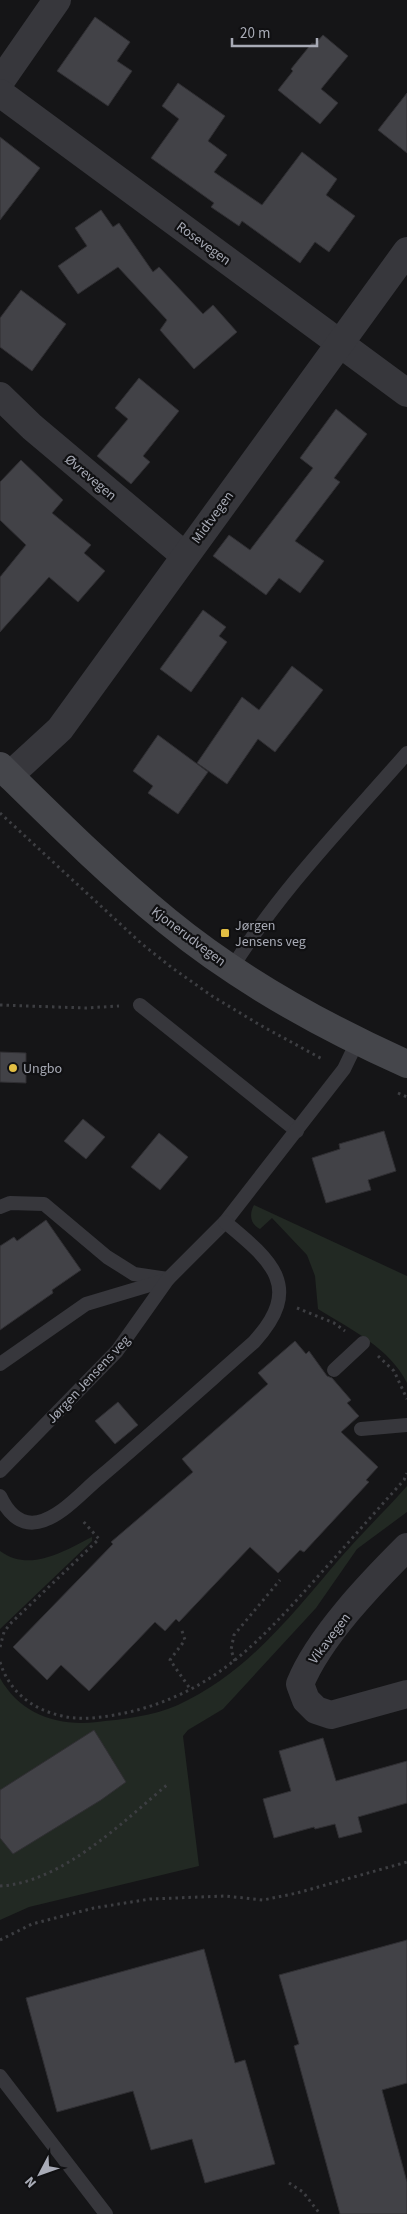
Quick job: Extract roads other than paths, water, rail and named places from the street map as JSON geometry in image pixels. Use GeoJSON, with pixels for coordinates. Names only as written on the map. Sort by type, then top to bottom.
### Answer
{"type":"FeatureCollection","features":[{"type":"Feature","properties":{"kind":"main road","name":"Kjonerudvegen"},"geometry":{"type":"LineString","coordinates":[[5,771],[114,877],[168,922],[232,968],[295,1008],[357,1042],[407,1064]]}},
{"type":"Feature","properties":{"kind":"street"},"geometry":{"type":"LineString","coordinates":[[0,82],[57,0]]}},
{"type":"Feature","properties":{"kind":"street","name":"Rosevegen"},"geometry":{"type":"LineString","coordinates":[[0,93],[407,392]]}},
{"type":"Feature","properties":{"kind":"street","name":"Midtvegen"},"geometry":{"type":"LineString","coordinates":[[5,771],[60,729],[184,555],[407,252]]}},
{"type":"Feature","properties":{"kind":"street","name":"Øvrevegen"},"geometry":{"type":"LineString","coordinates":[[0,396],[32,426],[184,555]]}},
{"type":"Feature","properties":{"kind":"street","name":"Vikavegen"},"geometry":{"type":"LineString","coordinates":[[407,1547],[366,1590],[322,1645],[308,1663],[300,1684],[306,1700],[316,1710],[331,1715],[407,1694]]}},
{"type":"Feature","properties":{"kind":"lane"},"geometry":{"type":"LineString","coordinates":[[232,968],[249,941],[292,886],[407,753]]}},
{"type":"Feature","properties":{"kind":"lane"},"geometry":{"type":"LineString","coordinates":[[140,1005],[297,1131]]}},
{"type":"Feature","properties":{"kind":"lane","name":"Jørgen Jensens veg"},"geometry":{"type":"LineString","coordinates":[[0,1472],[117,1351],[168,1279],[225,1222],[344,1069],[357,1042]]}},
{"type":"Feature","properties":{"kind":"lane"},"geometry":{"type":"LineString","coordinates":[[0,1208],[10,1204],[44,1204],[107,1257],[134,1274],[168,1279]]}},
{"type":"Feature","properties":{"kind":"lane"},"geometry":{"type":"LineString","coordinates":[[0,1496],[14,1516],[25,1522],[37,1522],[52,1516],[254,1342],[274,1318],[280,1303],[280,1284],[269,1264],[245,1239],[225,1222]]}},
{"type":"Feature","properties":{"kind":"lane","name":"Jørgen Jensens veg"},"geometry":{"type":"LineString","coordinates":[[0,1364],[86,1304],[168,1279]]}},
{"type":"Feature","properties":{"kind":"lane"},"geometry":{"type":"LineString","coordinates":[[334,1370],[363,1343]]}},
{"type":"Feature","properties":{"kind":"lane"},"geometry":{"type":"LineString","coordinates":[[361,1429],[407,1425]]}},
{"type":"Feature","properties":{"kind":"lane"},"geometry":{"type":"LineString","coordinates":[[0,2076],[106,2214]]}},
{"type":"Feature","properties":{"kind":"place","name":"Jørgen Jensens veg"},"geometry":{"type":"Point","coordinates":[225,933]}},
{"type":"Feature","properties":{"kind":"place","name":"Ungbo"},"geometry":{"type":"Point","coordinates":[13,1068]}}]}
